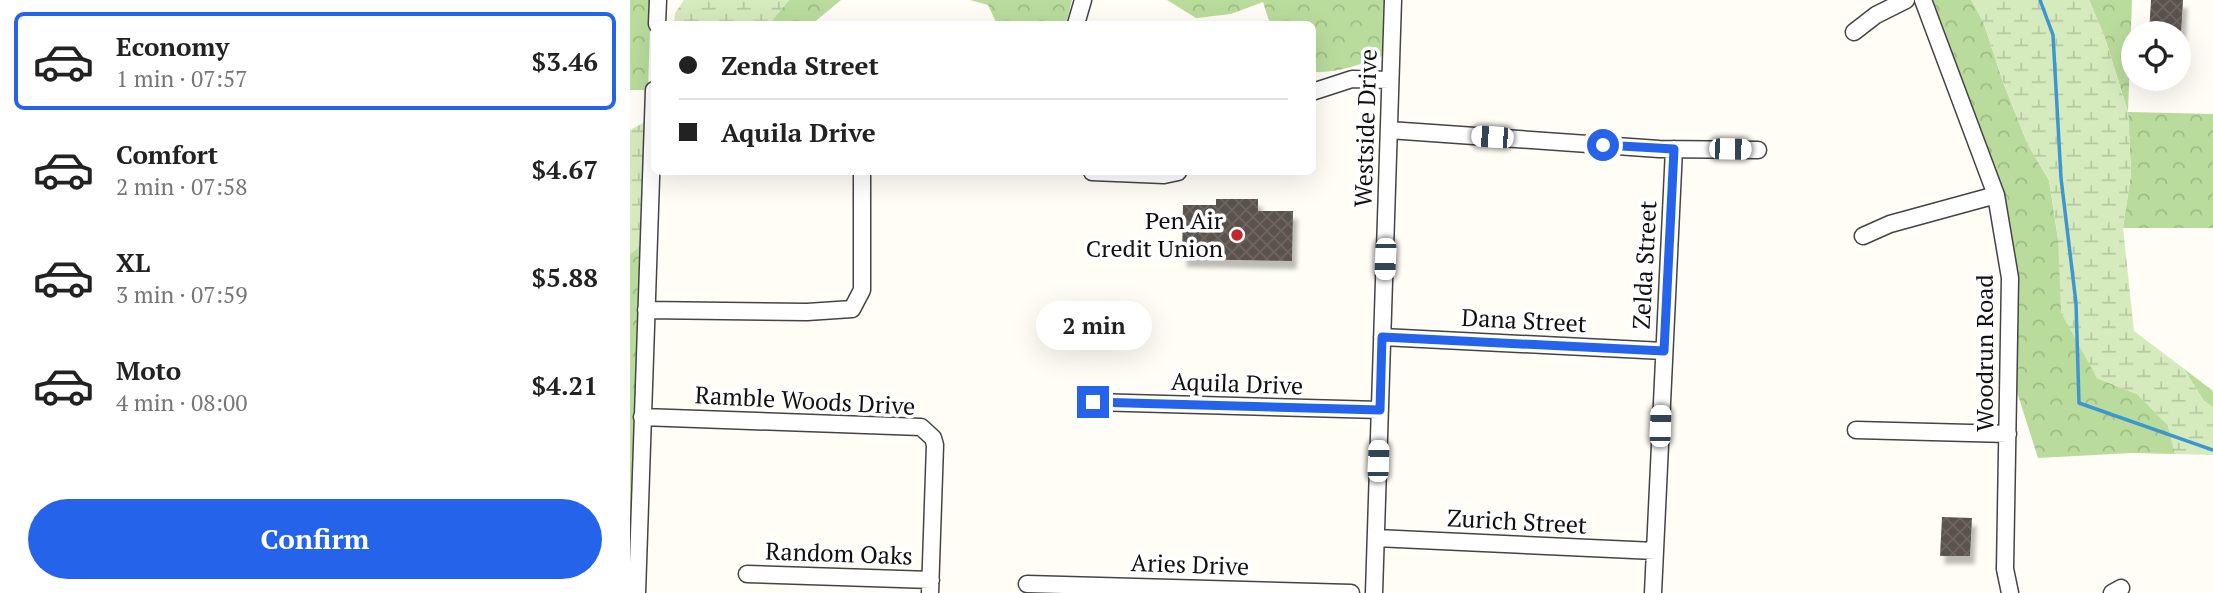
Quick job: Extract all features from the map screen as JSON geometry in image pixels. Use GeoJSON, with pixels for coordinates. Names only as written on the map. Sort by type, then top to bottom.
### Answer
{"type":"FeatureCollection","features":[{"type":"Feature","properties":{"kind":"street"},"geometry":{"type":"LineString","coordinates":[[657,21],[658,0]]}},
{"type":"Feature","properties":{"kind":"street"},"geometry":{"type":"LineString","coordinates":[[1077,21],[1083,0]]}},
{"type":"Feature","properties":{"kind":"street","name":"Westside Drive"},"geometry":{"type":"LineString","coordinates":[[1374,593],[1393,0]]}},
{"type":"Feature","properties":{"kind":"street"},"geometry":{"type":"LineString","coordinates":[[1854,33],[1876,15],[1906,0]]}},
{"type":"Feature","properties":{"kind":"street","name":"Woodrun Road"},"geometry":{"type":"LineString","coordinates":[[1923,0],[1996,195],[2010,278],[2006,569],[2010,593]]}},
{"type":"Feature","properties":{"kind":"street"},"geometry":{"type":"LineString","coordinates":[[1316,91],[1352,79],[1390,80]]}},
{"type":"Feature","properties":{"kind":"street"},"geometry":{"type":"LineString","coordinates":[[1388,130],[1674,149],[1758,150]]}},
{"type":"Feature","properties":{"kind":"street","name":"Zelda Street"},"geometry":{"type":"LineString","coordinates":[[1653,593],[1674,149]]}},
{"type":"Feature","properties":{"kind":"street"},"geometry":{"type":"LineString","coordinates":[[637,593],[652,175]]}},
{"type":"Feature","properties":{"kind":"street"},"geometry":{"type":"LineString","coordinates":[[646,310],[807,312],[852,309],[862,290],[862,175]]}},
{"type":"Feature","properties":{"kind":"street"},"geometry":{"type":"LineString","coordinates":[[1863,236],[1890,224],[1996,195]]}},
{"type":"Feature","properties":{"kind":"street","name":"Dana Street"},"geometry":{"type":"LineString","coordinates":[[1382,337],[1664,351]]}},
{"type":"Feature","properties":{"kind":"street","name":"Aquila Drive"},"geometry":{"type":"LineString","coordinates":[[1093,402],[1380,410]]}},
{"type":"Feature","properties":{"kind":"street","name":"Ramble Woods Drive"},"geometry":{"type":"LineString","coordinates":[[642,417],[921,427],[933,438],[935,445],[930,586]]}},
{"type":"Feature","properties":{"kind":"street"},"geometry":{"type":"LineString","coordinates":[[1856,430],[2008,434]]}},
{"type":"Feature","properties":{"kind":"street","name":"Zurich Street"},"geometry":{"type":"LineString","coordinates":[[1377,538],[1655,551]]}},
{"type":"Feature","properties":{"kind":"street","name":"Random Oaks"},"geometry":{"type":"LineString","coordinates":[[747,574],[930,586]]}},
{"type":"Feature","properties":{"kind":"street","name":"Aries Drive"},"geometry":{"type":"LineString","coordinates":[[1027,584],[1351,593]]}},
{"type":"Feature","properties":{"kind":"green space"},"geometry":{"type":"Polygon","coordinates":[[[630,0],[651,0],[648,90],[630,90],[630,0]]]}},
{"type":"Feature","properties":{"kind":"green space"},"geometry":{"type":"Polygon","coordinates":[[[684,0],[789,0],[772,21],[674,21],[675,13],[684,0]]]}},
{"type":"Feature","properties":{"kind":"green space"},"geometry":{"type":"Polygon","coordinates":[[[789,0],[841,0],[816,21],[772,21],[789,0]]]}},
{"type":"Feature","properties":{"kind":"green space"},"geometry":{"type":"Polygon","coordinates":[[[970,0],[1072,0],[1067,21],[996,21],[988,5],[970,0]]]}},
{"type":"Feature","properties":{"kind":"green space"},"geometry":{"type":"Polygon","coordinates":[[[1167,0],[1385,0],[1382,56],[1331,71],[1316,72],[1316,21],[1269,21],[1263,2],[1231,14],[1196,18],[1167,0]]]}},
{"type":"Feature","properties":{"kind":"green space"},"geometry":{"type":"Polygon","coordinates":[[[1930,0],[1971,0],[1983,21],[2028,145],[2049,180],[2058,239],[2097,378],[2137,394],[2168,425],[2175,454],[2132,453],[2038,458],[2017,392],[2016,278],[1930,0]]]}},
{"type":"Feature","properties":{"kind":"green space"},"geometry":{"type":"Polygon","coordinates":[[[1971,0],[2089,0],[2105,38],[2128,112],[2131,174],[2123,228],[2134,331],[2183,368],[2204,401],[2213,407],[2213,455],[2175,454],[2168,425],[2137,394],[2097,378],[2061,313],[2058,239],[2049,180],[2028,145],[1983,21],[1971,0]]]}},
{"type":"Feature","properties":{"kind":"green space"},"geometry":{"type":"Polygon","coordinates":[[[2089,0],[2132,0],[2131,21],[2121,21],[2121,89],[2105,38],[2089,0]]]}},
{"type":"Feature","properties":{"kind":"green space"},"geometry":{"type":"Polygon","coordinates":[[[2121,91],[2129,91],[2128,112],[2121,91]]]}},
{"type":"Feature","properties":{"kind":"green space"},"geometry":{"type":"Polygon","coordinates":[[[2128,112],[2213,114],[2213,228],[2123,228],[2131,174],[2128,112]]]}},
{"type":"Feature","properties":{"kind":"green space"},"geometry":{"type":"Polygon","coordinates":[[[647,121],[642,245],[630,254],[630,130],[647,121]]]}},
{"type":"Feature","properties":{"kind":"green space"},"geometry":{"type":"Polygon","coordinates":[[[642,245],[630,593],[630,254],[642,245]]]}},
{"type":"Feature","properties":{"kind":"green space"},"geometry":{"type":"Polygon","coordinates":[[[2183,368],[2213,391],[2213,407],[2204,401],[2183,368]]]}},
{"type":"Feature","properties":{"kind":"building"},"geometry":{"type":"Polygon","coordinates":[[[2151,0],[2183,0],[2182,21],[2150,21],[2151,0]]]}},
{"type":"Feature","properties":{"kind":"building","name":"Pen Air Credit Union"},"geometry":{"type":"Polygon","coordinates":[[[1216,199],[1258,199],[1258,211],[1293,211],[1292,261],[1182,259],[1183,205],[1216,205],[1216,199]]]}},
{"type":"Feature","properties":{"kind":"building"},"geometry":{"type":"Polygon","coordinates":[[[1942,517],[1972,518],[1970,556],[1940,556],[1942,517]]]}},
{"type":"Feature","properties":{"kind":"waterway"},"geometry":{"type":"LineString","coordinates":[[2040,0],[2053,35],[2061,178],[2076,303],[2079,403],[2213,450]]}},
{"type":"Feature","properties":{"kind":"place","name":"Pen Air Credit Union"},"geometry":{"type":"Point","coordinates":[1237,235]}},
{"type":"Feature","properties":{"kind":"route"},"geometry":{"type":"LineString","coordinates":[[1093,402],[1380,410],[1382,337],[1664,351],[1674,149],[1603,145]]}}]}
